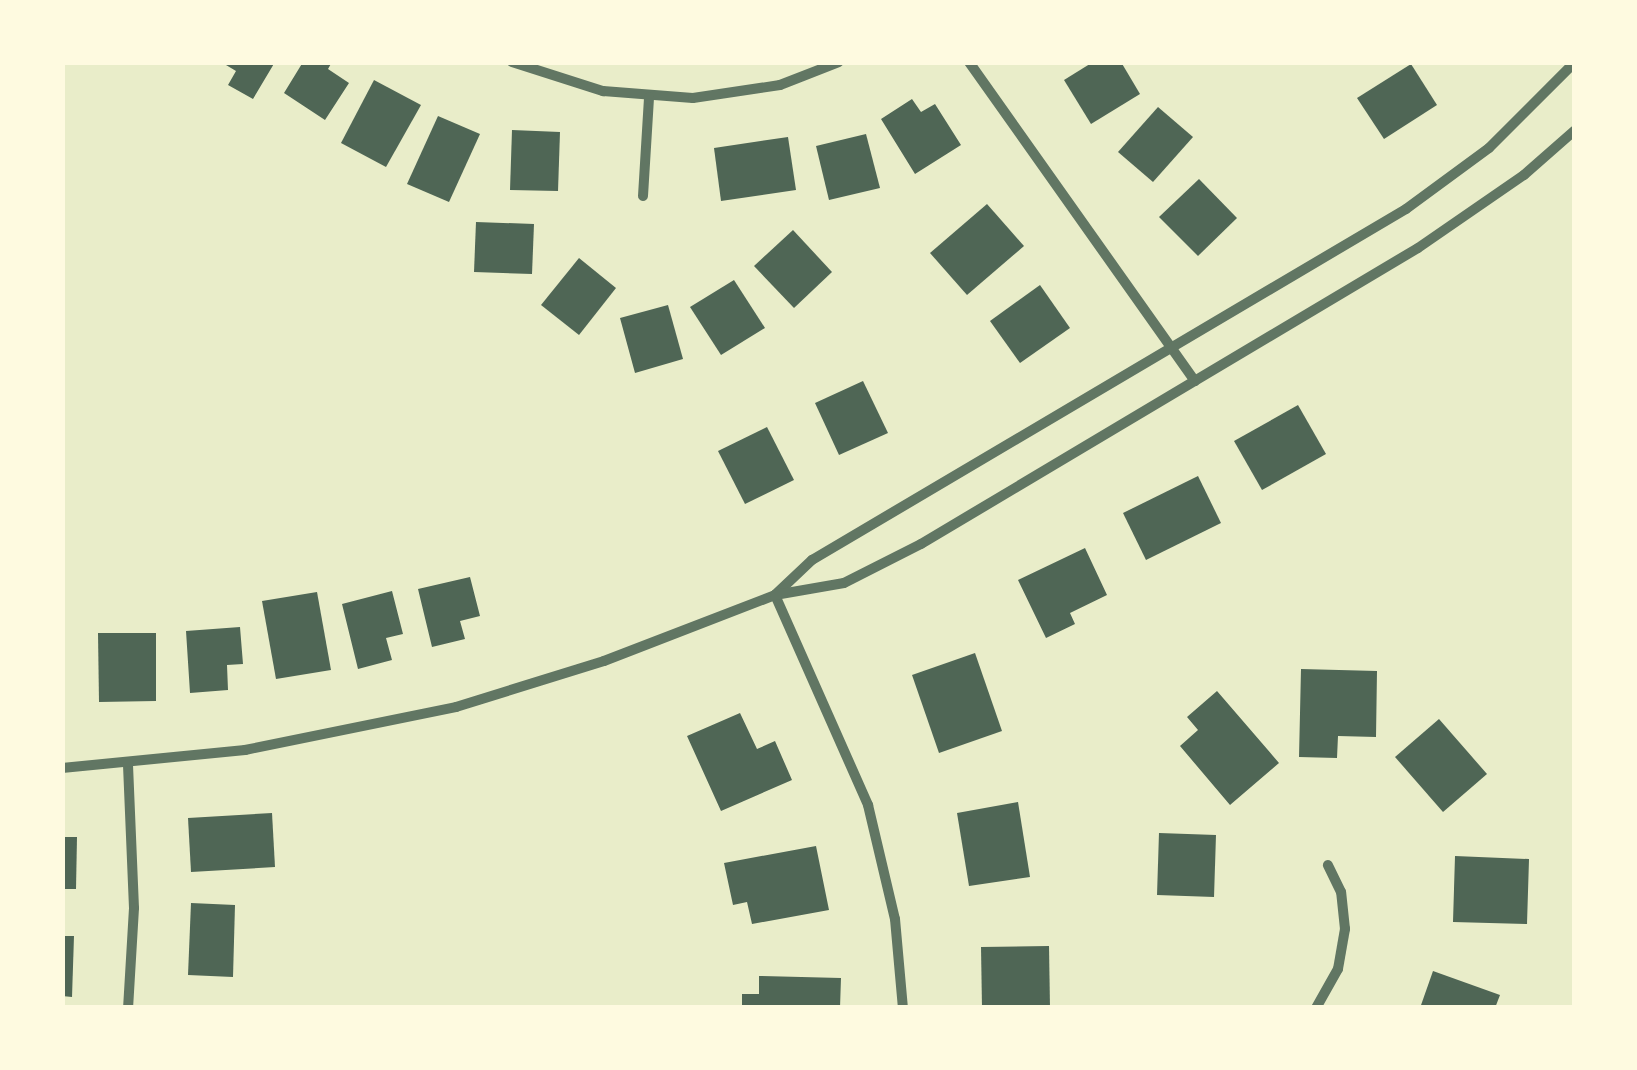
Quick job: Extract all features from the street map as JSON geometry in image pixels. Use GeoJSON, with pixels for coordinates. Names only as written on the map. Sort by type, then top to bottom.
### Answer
{"type":"FeatureCollection","features":[{"type":"Feature","properties":{"kind":"street"},"geometry":{"type":"LineString","coordinates":[[512,62],[569,84],[649,97],[737,94],[839,62]]}},
{"type":"Feature","properties":{"kind":"street"},"geometry":{"type":"LineString","coordinates":[[969,62],[1195,381]]}},
{"type":"Feature","properties":{"kind":"street"},"geometry":{"type":"LineString","coordinates":[[776,594],[812,560],[1406,209],[1490,148],[1574,63]]}},
{"type":"Feature","properties":{"kind":"street"},"geometry":{"type":"LineString","coordinates":[[643,196],[649,97]]}},
{"type":"Feature","properties":{"kind":"street"},"geometry":{"type":"LineString","coordinates":[[62,768],[128,765],[282,744],[456,708],[604,661],[776,594],[844,583],[921,544],[1464,219],[1574,131]]}},
{"type":"Feature","properties":{"kind":"street"},"geometry":{"type":"LineString","coordinates":[[776,594],[868,805],[895,919],[903,1008]]}},
{"type":"Feature","properties":{"kind":"street"},"geometry":{"type":"LineString","coordinates":[[128,765],[134,908],[128,1008]]}},
{"type":"Feature","properties":{"kind":"street"},"geometry":{"type":"LineString","coordinates":[[1316,1008],[1338,968],[1346,929],[1341,892],[1328,865]]}},
{"type":"Feature","properties":{"kind":"building"},"geometry":{"type":"Polygon","coordinates":[[[221,62],[275,62],[253,99],[228,85],[236,71],[221,62]]]}},
{"type":"Feature","properties":{"kind":"building"},"geometry":{"type":"Polygon","coordinates":[[[303,62],[332,62],[328,69],[349,83],[325,120],[284,93],[303,62]]]}},
{"type":"Feature","properties":{"kind":"building"},"geometry":{"type":"Polygon","coordinates":[[[1093,62],[1121,62],[1140,94],[1091,124],[1064,80],[1093,62]]]}},
{"type":"Feature","properties":{"kind":"building"},"geometry":{"type":"Polygon","coordinates":[[[1411,64],[1437,105],[1384,139],[1357,98],[1411,64]]]}},
{"type":"Feature","properties":{"kind":"building"},"geometry":{"type":"Polygon","coordinates":[[[374,80],[421,105],[386,167],[341,143],[374,80]]]}},
{"type":"Feature","properties":{"kind":"building"},"geometry":{"type":"Polygon","coordinates":[[[912,99],[921,112],[935,104],[961,145],[915,174],[881,119],[912,99]]]}},
{"type":"Feature","properties":{"kind":"building"},"geometry":{"type":"Polygon","coordinates":[[[1158,107],[1193,137],[1153,182],[1118,152],[1158,107]]]}},
{"type":"Feature","properties":{"kind":"building"},"geometry":{"type":"Polygon","coordinates":[[[438,116],[480,134],[449,202],[407,184],[438,116]]]}},
{"type":"Feature","properties":{"kind":"building"},"geometry":{"type":"Polygon","coordinates":[[[512,130],[560,132],[558,191],[510,190],[512,130]]]}},
{"type":"Feature","properties":{"kind":"building"},"geometry":{"type":"Polygon","coordinates":[[[866,134],[880,188],[829,200],[816,146],[866,134]]]}},
{"type":"Feature","properties":{"kind":"building"},"geometry":{"type":"Polygon","coordinates":[[[788,137],[796,190],[721,201],[714,148],[788,137]]]}},
{"type":"Feature","properties":{"kind":"building"},"geometry":{"type":"Polygon","coordinates":[[[1199,179],[1237,218],[1198,256],[1159,217],[1199,179]]]}},
{"type":"Feature","properties":{"kind":"building"},"geometry":{"type":"Polygon","coordinates":[[[987,204],[1024,246],[967,295],[930,253],[987,204]]]}},
{"type":"Feature","properties":{"kind":"building"},"geometry":{"type":"Polygon","coordinates":[[[476,222],[534,224],[532,274],[474,272],[476,222]]]}},
{"type":"Feature","properties":{"kind":"building"},"geometry":{"type":"Polygon","coordinates":[[[793,230],[832,272],[794,308],[754,266],[793,230]]]}},
{"type":"Feature","properties":{"kind":"building"},"geometry":{"type":"Polygon","coordinates":[[[579,258],[616,288],[579,335],[541,305],[579,258]]]}},
{"type":"Feature","properties":{"kind":"building"},"geometry":{"type":"Polygon","coordinates":[[[734,280],[765,328],[721,355],[690,307],[734,280]]]}},
{"type":"Feature","properties":{"kind":"building"},"geometry":{"type":"Polygon","coordinates":[[[1040,285],[1070,328],[1020,363],[990,321],[1040,285]]]}},
{"type":"Feature","properties":{"kind":"building"},"geometry":{"type":"Polygon","coordinates":[[[668,305],[683,359],[635,373],[620,318],[668,305]]]}},
{"type":"Feature","properties":{"kind":"building"},"geometry":{"type":"Polygon","coordinates":[[[863,381],[888,433],[839,455],[815,403],[863,381]]]}},
{"type":"Feature","properties":{"kind":"building"},"geometry":{"type":"Polygon","coordinates":[[[1298,405],[1326,454],[1262,490],[1234,441],[1298,405]]]}},
{"type":"Feature","properties":{"kind":"building"},"geometry":{"type":"Polygon","coordinates":[[[767,427],[794,480],[745,504],[718,451],[767,427]]]}},
{"type":"Feature","properties":{"kind":"building"},"geometry":{"type":"Polygon","coordinates":[[[1198,476],[1221,523],[1146,560],[1123,513],[1198,476]]]}},
{"type":"Feature","properties":{"kind":"building"},"geometry":{"type":"Polygon","coordinates":[[[1085,548],[1107,595],[1070,613],[1075,624],[1046,638],[1018,580],[1085,548]]]}},
{"type":"Feature","properties":{"kind":"building"},"geometry":{"type":"Polygon","coordinates":[[[470,577],[480,616],[460,621],[465,639],[432,647],[418,589],[470,577]]]}},
{"type":"Feature","properties":{"kind":"building"},"geometry":{"type":"Polygon","coordinates":[[[392,591],[403,634],[386,638],[392,660],[358,669],[342,604],[392,591]]]}},
{"type":"Feature","properties":{"kind":"building"},"geometry":{"type":"Polygon","coordinates":[[[317,592],[331,670],[276,679],[262,601],[317,592]]]}},
{"type":"Feature","properties":{"kind":"building"},"geometry":{"type":"Polygon","coordinates":[[[240,627],[243,664],[227,665],[228,690],[190,693],[186,631],[240,627]]]}},
{"type":"Feature","properties":{"kind":"building"},"geometry":{"type":"Polygon","coordinates":[[[98,633],[156,633],[156,701],[99,702],[98,633]]]}},
{"type":"Feature","properties":{"kind":"building"},"geometry":{"type":"Polygon","coordinates":[[[975,653],[1002,731],[939,753],[912,675],[975,653]]]}},
{"type":"Feature","properties":{"kind":"building"},"geometry":{"type":"Polygon","coordinates":[[[1301,669],[1377,671],[1376,737],[1338,736],[1337,758],[1299,757],[1301,669]]]}},
{"type":"Feature","properties":{"kind":"building"},"geometry":{"type":"Polygon","coordinates":[[[1217,691],[1279,763],[1230,805],[1180,746],[1198,730],[1187,717],[1217,691]]]}},
{"type":"Feature","properties":{"kind":"building"},"geometry":{"type":"Polygon","coordinates":[[[740,713],[757,749],[775,741],[792,780],[721,811],[687,736],[740,713]]]}},
{"type":"Feature","properties":{"kind":"building"},"geometry":{"type":"Polygon","coordinates":[[[1439,719],[1487,774],[1443,812],[1395,757],[1439,719]]]}},
{"type":"Feature","properties":{"kind":"building"},"geometry":{"type":"Polygon","coordinates":[[[1018,802],[1030,877],[969,886],[957,813],[1018,802]]]}},
{"type":"Feature","properties":{"kind":"building"},"geometry":{"type":"Polygon","coordinates":[[[272,813],[275,867],[191,872],[188,818],[272,813]]]}},
{"type":"Feature","properties":{"kind":"building"},"geometry":{"type":"Polygon","coordinates":[[[1159,833],[1216,835],[1214,897],[1157,895],[1159,833]]]}},
{"type":"Feature","properties":{"kind":"building"},"geometry":{"type":"Polygon","coordinates":[[[62,837],[77,837],[76,889],[62,889],[62,837]]]}},
{"type":"Feature","properties":{"kind":"building"},"geometry":{"type":"Polygon","coordinates":[[[816,846],[829,910],[752,924],[747,902],[733,905],[724,863],[816,846]]]}},
{"type":"Feature","properties":{"kind":"building"},"geometry":{"type":"Polygon","coordinates":[[[1455,856],[1529,859],[1527,924],[1453,922],[1455,856]]]}},
{"type":"Feature","properties":{"kind":"building"},"geometry":{"type":"Polygon","coordinates":[[[191,903],[235,905],[233,977],[188,975],[191,903]]]}},
{"type":"Feature","properties":{"kind":"building"},"geometry":{"type":"Polygon","coordinates":[[[62,936],[74,936],[72,997],[62,996],[62,936]]]}},
{"type":"Feature","properties":{"kind":"building"},"geometry":{"type":"Polygon","coordinates":[[[1049,946],[1050,1008],[982,1008],[981,947],[1049,946]]]}},
{"type":"Feature","properties":{"kind":"building"},"geometry":{"type":"Polygon","coordinates":[[[1433,971],[1500,995],[1495,1008],[1420,1008],[1433,971]]]}},
{"type":"Feature","properties":{"kind":"building"},"geometry":{"type":"Polygon","coordinates":[[[759,976],[841,978],[840,1008],[742,1008],[742,994],[759,994],[759,976]]]}}]}
